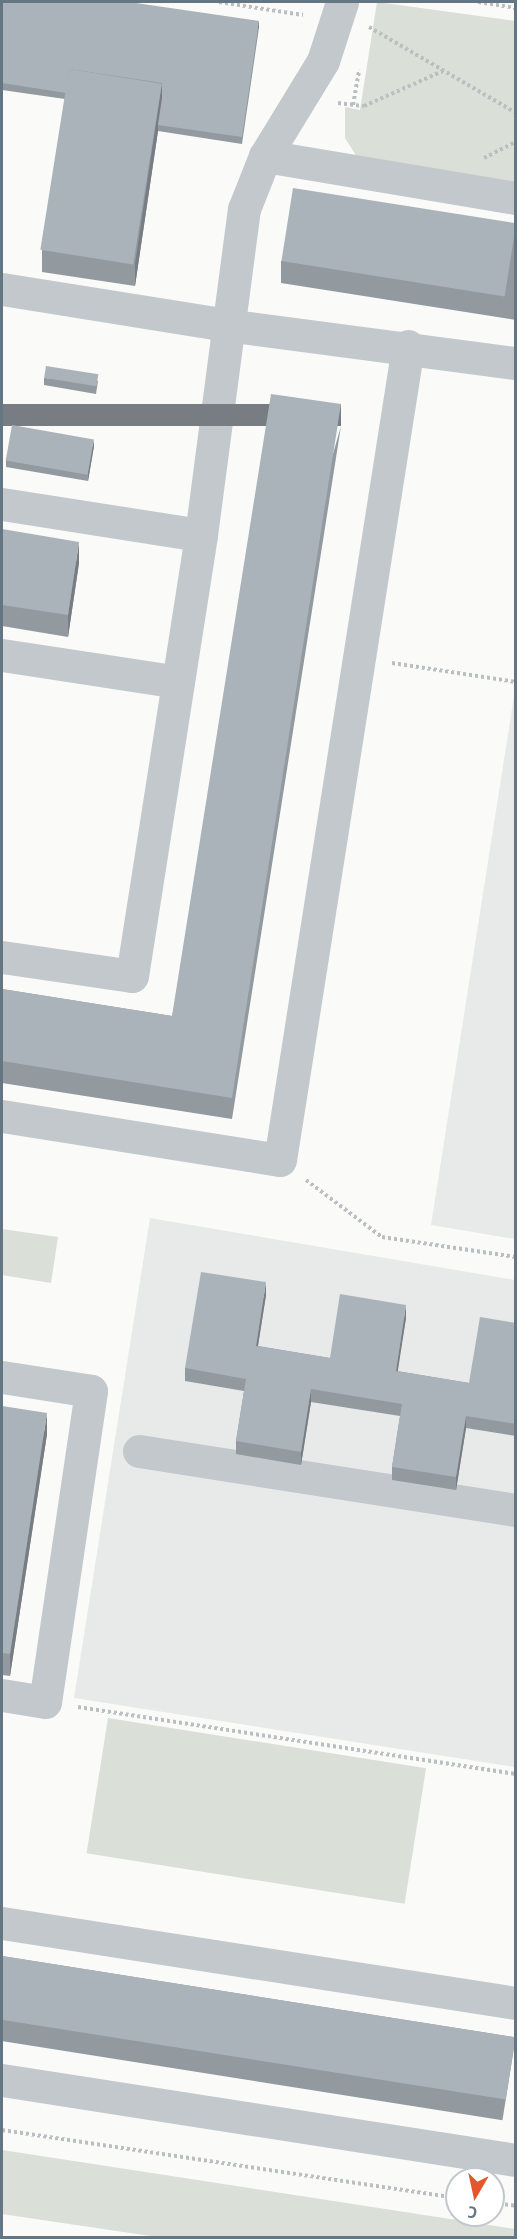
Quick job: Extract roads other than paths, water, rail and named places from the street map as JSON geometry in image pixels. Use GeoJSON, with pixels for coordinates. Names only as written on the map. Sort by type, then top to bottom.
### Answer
{"type":"FeatureCollection","features":[{"type":"Feature","properties":{"kind":"lane"},"geometry":{"type":"LineString","coordinates":[[2,957],[132,976],[201,535],[226,325],[244,209],[265,156],[323,62],[343,10]]}},
{"type":"Feature","properties":{"kind":"lane"},"geometry":{"type":"LineString","coordinates":[[265,156],[516,198]]}},
{"type":"Feature","properties":{"kind":"lane"},"geometry":{"type":"LineString","coordinates":[[2,289],[226,325],[408,346],[516,363]]}},
{"type":"Feature","properties":{"kind":"lane"},"geometry":{"type":"LineString","coordinates":[[2,1116],[280,1160],[408,346]]}},
{"type":"Feature","properties":{"kind":"lane"},"geometry":{"type":"LineString","coordinates":[[2,504],[201,535]]}},
{"type":"Feature","properties":{"kind":"lane"},"geometry":{"type":"LineString","coordinates":[[2,655],[178,682]]}},
{"type":"Feature","properties":{"kind":"lane"},"geometry":{"type":"LineString","coordinates":[[2,1377],[91,1390],[45,1702],[2,1695]]}},
{"type":"Feature","properties":{"kind":"lane"},"geometry":{"type":"LineString","coordinates":[[139,1451],[516,1510]]}},
{"type":"Feature","properties":{"kind":"lane"},"geometry":{"type":"LineString","coordinates":[[2,1923],[516,2003]]}},
{"type":"Feature","properties":{"kind":"lane"},"geometry":{"type":"LineString","coordinates":[[2,2080],[516,2160]]}}]}
